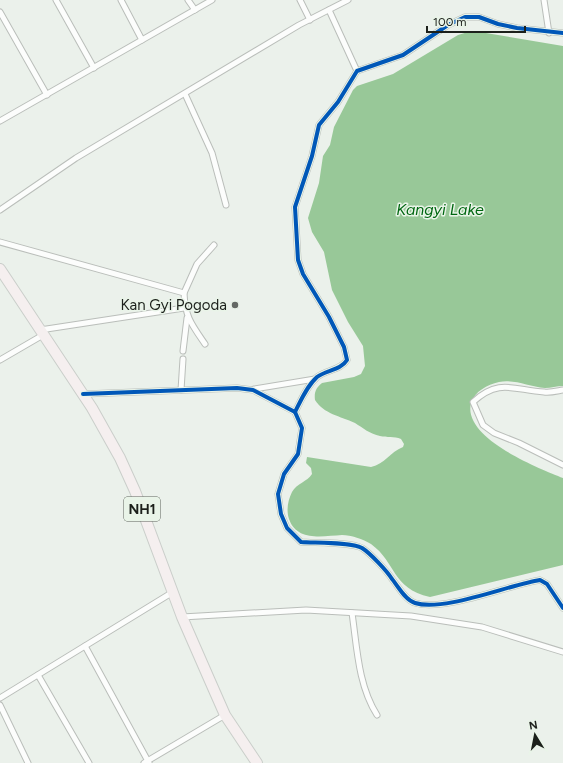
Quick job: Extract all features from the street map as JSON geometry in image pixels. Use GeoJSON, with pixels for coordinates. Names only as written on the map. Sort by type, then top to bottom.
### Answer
{"type":"FeatureCollection","features":[{"type":"Feature","properties":{"kind":"highway","name":"NH1"},"geometry":{"type":"LineString","coordinates":[[0,269],[41,333],[83,394],[120,458],[182,617],[225,715],[257,763]]}},
{"type":"Feature","properties":{"kind":"street"},"geometry":{"type":"LineString","coordinates":[[56,0],[94,68]]}},
{"type":"Feature","properties":{"kind":"street"},"geometry":{"type":"LineString","coordinates":[[121,0],[142,40]]}},
{"type":"Feature","properties":{"kind":"street"},"geometry":{"type":"LineString","coordinates":[[188,0],[194,10]]}},
{"type":"Feature","properties":{"kind":"street"},"geometry":{"type":"LineString","coordinates":[[0,121],[212,0]]}},
{"type":"Feature","properties":{"kind":"street"},"geometry":{"type":"LineString","coordinates":[[300,0],[310,20]]}},
{"type":"Feature","properties":{"kind":"street"},"geometry":{"type":"LineString","coordinates":[[0,210],[76,158],[310,20],[348,0]]}},
{"type":"Feature","properties":{"kind":"street"},"geometry":{"type":"LineString","coordinates":[[544,0],[549,33]]}},
{"type":"Feature","properties":{"kind":"street"},"geometry":{"type":"LineString","coordinates":[[329,10],[356,71]]}},
{"type":"Feature","properties":{"kind":"street"},"geometry":{"type":"LineString","coordinates":[[0,12],[47,95]]}},
{"type":"Feature","properties":{"kind":"street"},"geometry":{"type":"LineString","coordinates":[[295,412],[308,387],[315,379],[325,372],[338,368],[346,362],[347,357],[347,352],[329,317],[303,274],[298,260],[294,207],[312,156],[319,125],[338,102],[356,71],[403,55],[448,25],[465,17],[479,17],[498,24],[549,33],[563,33]]}},
{"type":"Feature","properties":{"kind":"street"},"geometry":{"type":"LineString","coordinates":[[185,94],[212,153],[226,205]]}},
{"type":"Feature","properties":{"kind":"street"},"geometry":{"type":"LineString","coordinates":[[0,242],[184,293]]}},
{"type":"Feature","properties":{"kind":"street"},"geometry":{"type":"LineString","coordinates":[[205,344],[188,318],[184,308],[184,293],[197,264],[214,245]]}},
{"type":"Feature","properties":{"kind":"street"},"geometry":{"type":"LineString","coordinates":[[0,360],[41,333],[184,308]]}},
{"type":"Feature","properties":{"kind":"street"},"geometry":{"type":"LineString","coordinates":[[183,351],[188,318]]}},
{"type":"Feature","properties":{"kind":"street"},"geometry":{"type":"LineString","coordinates":[[181,390],[183,359]]}},
{"type":"Feature","properties":{"kind":"street"},"geometry":{"type":"LineString","coordinates":[[83,394],[150,393],[181,390],[237,388],[253,390],[315,379]]}},
{"type":"Feature","properties":{"kind":"street"},"geometry":{"type":"LineString","coordinates":[[563,390],[545,392],[507,386],[483,392],[473,402],[483,425],[494,433],[520,443],[563,465]]}},
{"type":"Feature","properties":{"kind":"street"},"geometry":{"type":"LineString","coordinates":[[253,390],[295,412],[302,428],[298,454],[284,474],[278,494],[281,514],[287,528],[301,542],[344,544],[362,548],[392,578],[399,590],[413,603],[425,605],[455,601],[540,580],[547,584],[563,608]]}},
{"type":"Feature","properties":{"kind":"street"},"geometry":{"type":"LineString","coordinates":[[0,698],[173,592]]}},
{"type":"Feature","properties":{"kind":"street"},"geometry":{"type":"LineString","coordinates":[[182,617],[306,610],[411,616],[482,627],[563,652]]}},
{"type":"Feature","properties":{"kind":"street"},"geometry":{"type":"LineString","coordinates":[[352,613],[363,684],[368,701],[377,715]]}},
{"type":"Feature","properties":{"kind":"street"},"geometry":{"type":"LineString","coordinates":[[85,646],[147,762],[225,715]]}},
{"type":"Feature","properties":{"kind":"street"},"geometry":{"type":"LineString","coordinates":[[38,675],[89,763]]}},
{"type":"Feature","properties":{"kind":"street"},"geometry":{"type":"LineString","coordinates":[[0,705],[28,763]]}},
{"type":"Feature","properties":{"kind":"water","name":"Kangyi Lake"},"geometry":{"type":"Polygon","coordinates":[[[468,32],[480,32],[563,46],[563,386],[545,388],[516,382],[499,382],[482,389],[475,395],[471,403],[471,416],[478,428],[504,450],[537,467],[563,478],[563,565],[430,597],[417,593],[408,588],[379,551],[371,544],[361,539],[342,535],[311,536],[298,531],[289,519],[288,505],[289,498],[294,489],[312,474],[311,468],[306,463],[307,457],[371,467],[380,463],[398,449],[403,447],[404,444],[401,439],[376,435],[355,423],[328,412],[315,400],[316,390],[322,383],[354,377],[361,374],[365,366],[363,346],[348,322],[332,290],[324,252],[312,232],[308,218],[319,183],[323,156],[330,145],[334,127],[353,90],[357,86],[393,74],[458,35],[468,32]]]}},
{"type":"Feature","properties":{"kind":"cycle path"},"geometry":{"type":"LineString","coordinates":[[295,412],[313,381],[317,377],[341,366],[347,360],[344,347],[329,317],[303,274],[298,260],[295,207],[312,156],[319,125],[338,102],[357,71],[403,55],[448,25],[465,17],[479,17],[498,24],[517,28],[563,33]]}},
{"type":"Feature","properties":{"kind":"cycle path"},"geometry":{"type":"LineString","coordinates":[[83,394],[237,388],[253,390],[295,412],[302,428],[298,454],[284,474],[278,494],[281,514],[287,528],[301,542],[342,544],[362,548],[382,567],[405,596],[415,603],[427,605],[459,601],[540,580],[547,584],[563,608]]}},
{"type":"Feature","properties":{"kind":"place","name":"Kan Gyi Pogoda"},"geometry":{"type":"Point","coordinates":[235,305]}}]}
